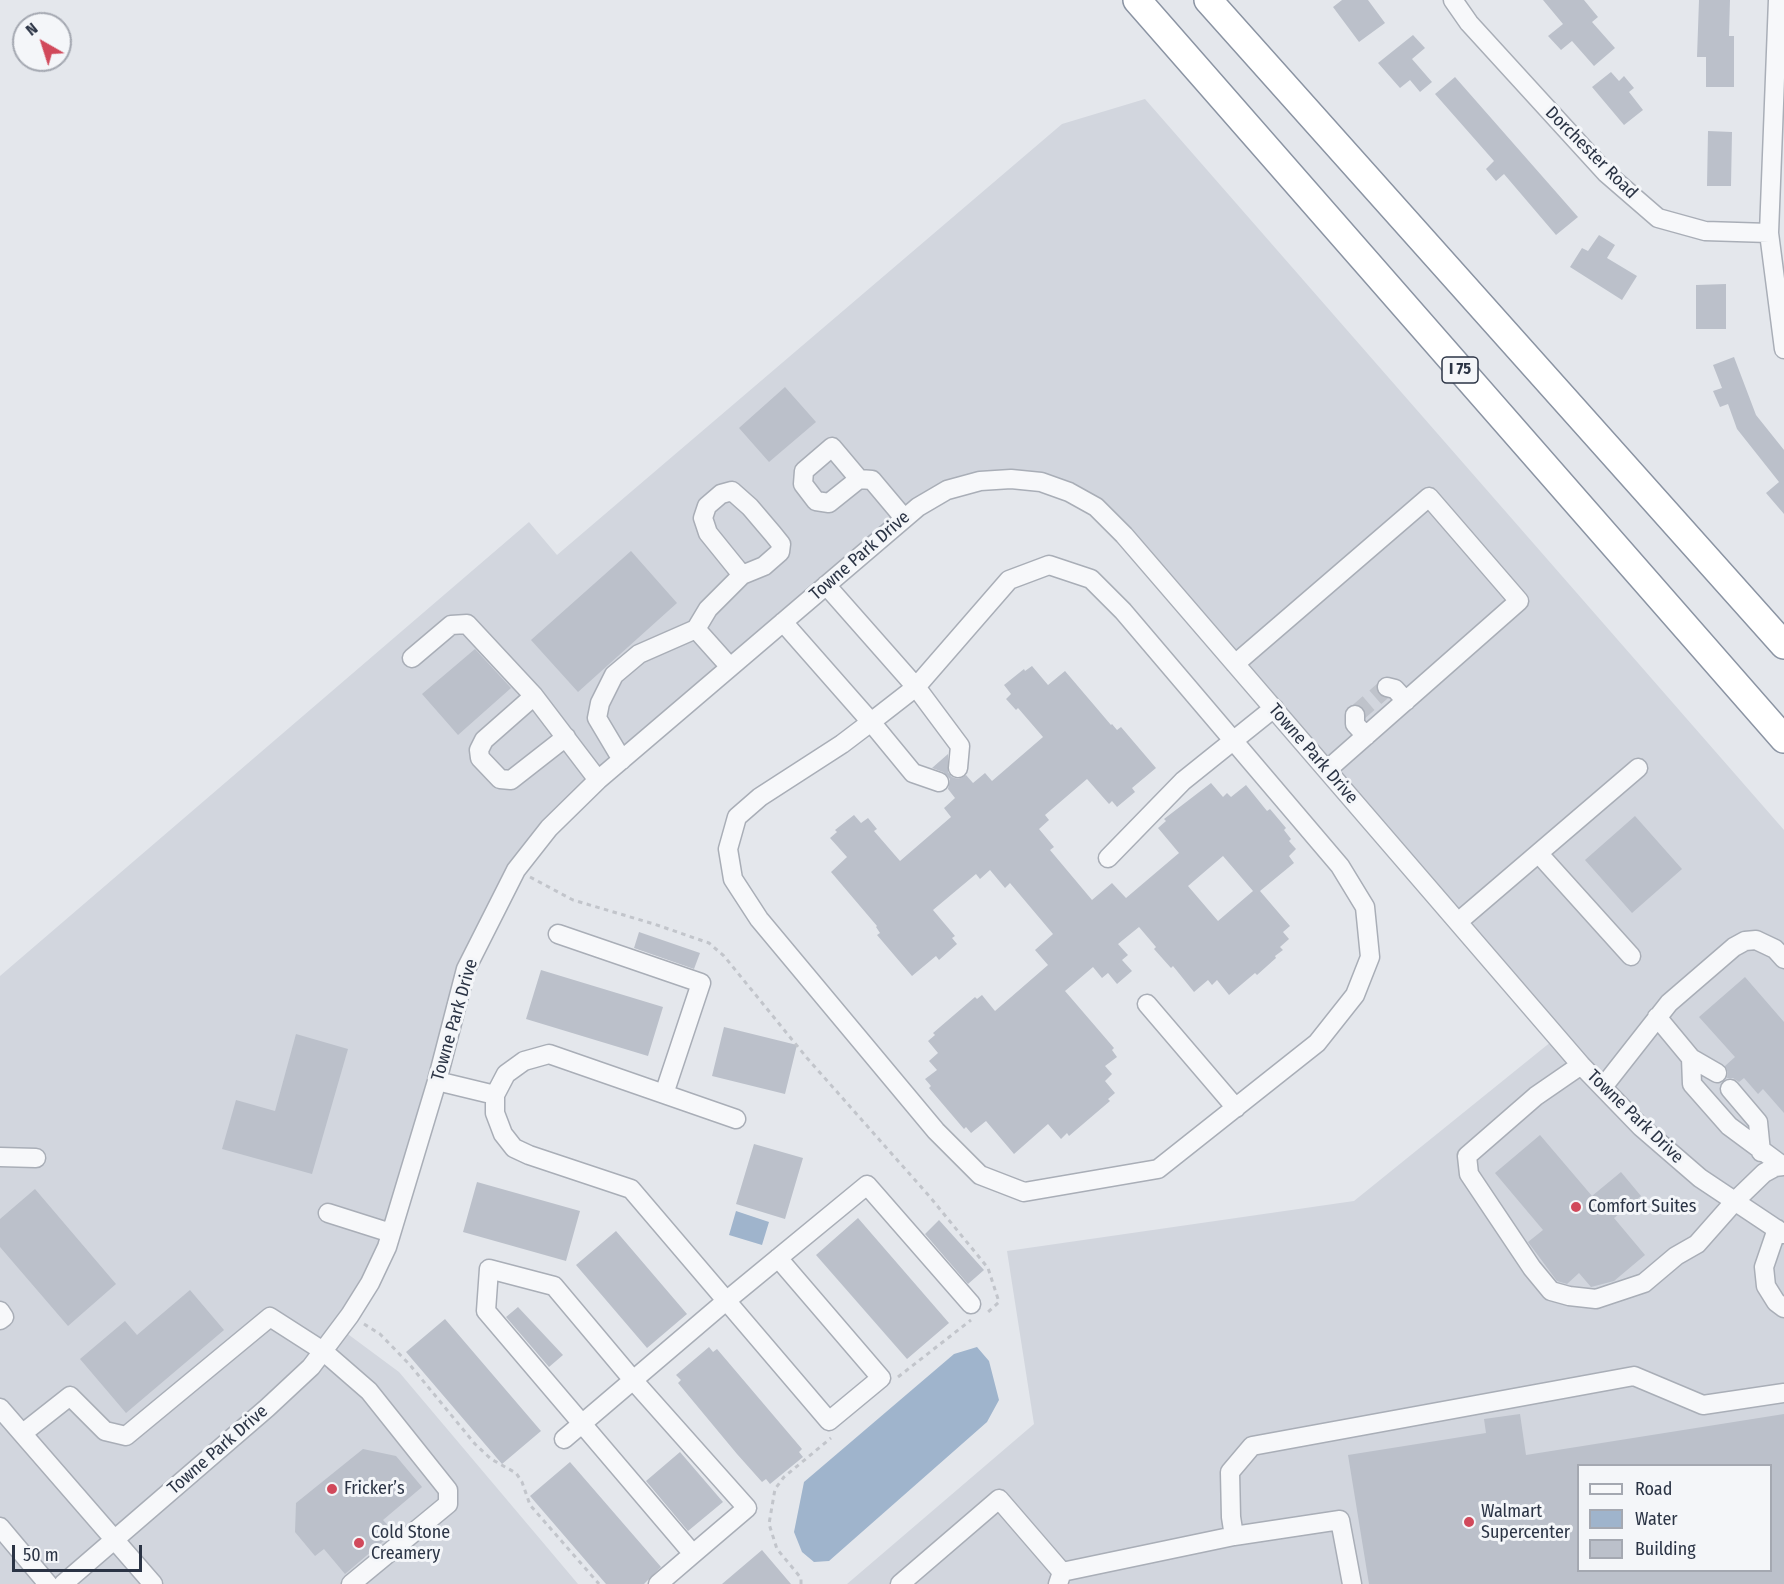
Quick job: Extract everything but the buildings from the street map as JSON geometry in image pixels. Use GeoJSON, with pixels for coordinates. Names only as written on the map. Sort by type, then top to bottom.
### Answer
{"type":"FeatureCollection","features":[{"type":"Feature","properties":{"kind":"highway","name":"I 75"},"geometry":{"type":"LineString","coordinates":[[1137,0],[1784,739]]}},
{"type":"Feature","properties":{"kind":"highway"},"geometry":{"type":"LineString","coordinates":[[1208,0],[1784,645]]}},
{"type":"Feature","properties":{"kind":"street","name":"Dorchester Road"},"geometry":{"type":"LineString","coordinates":[[1453,0],[1469,23],[1606,173],[1658,218],[1705,231],[1769,233]]}},
{"type":"Feature","properties":{"kind":"street"},"geometry":{"type":"LineString","coordinates":[[1784,1],[1779,0],[1769,233],[1784,350]]}},
{"type":"Feature","properties":{"kind":"street"},"geometry":{"type":"LineString","coordinates":[[859,478],[872,480],[904,518]]}},
{"type":"Feature","properties":{"kind":"street","name":"Towne Park Drive"},"geometry":{"type":"LineString","coordinates":[[63,1584],[311,1367],[350,1315],[370,1283],[387,1247],[438,1081],[466,969],[516,870],[549,828],[598,780],[904,518],[947,490],[980,481],[1011,479],[1041,483],[1069,492],[1096,507],[1124,535],[1581,1065],[1641,1127],[1692,1171],[1780,1232]]}},
{"type":"Feature","properties":{"kind":"street"},"geometry":{"type":"LineString","coordinates":[[622,760],[597,717],[600,703],[614,675],[639,654],[696,628],[708,609],[742,575],[764,566],[780,552],[781,544],[750,507],[732,491],[722,494],[707,506],[703,518],[708,533],[742,575]]}},
{"type":"Feature","properties":{"kind":"street"},"geometry":{"type":"LineString","coordinates":[[1235,664],[1429,497],[1519,601],[1327,770]]}},
{"type":"Feature","properties":{"kind":"street"},"geometry":{"type":"LineString","coordinates":[[1049,565],[1090,579],[1123,611],[1340,866],[1365,907],[1370,957],[1355,995],[1317,1043],[1158,1169],[1024,1192],[980,1175],[936,1131],[759,919],[733,879],[728,849],[737,817],[760,797],[842,744],[871,722],[916,687],[1009,580],[1049,565]]}},
{"type":"Feature","properties":{"kind":"street"},"geometry":{"type":"LineString","coordinates":[[826,585],[916,687],[960,746],[958,768]]}},
{"type":"Feature","properties":{"kind":"street"},"geometry":{"type":"LineString","coordinates":[[783,622],[913,773],[939,782]]}},
{"type":"Feature","properties":{"kind":"street"},"geometry":{"type":"LineString","coordinates":[[412,658],[451,625],[467,624],[534,696],[598,780]]}},
{"type":"Feature","properties":{"kind":"street"},"geometry":{"type":"LineString","coordinates":[[696,628],[730,667]]}},
{"type":"Feature","properties":{"kind":"street"},"geometry":{"type":"LineString","coordinates":[[1387,687],[1395,689],[1406,701]]}},
{"type":"Feature","properties":{"kind":"street"},"geometry":{"type":"LineString","coordinates":[[534,696],[484,740],[479,750],[480,758],[501,779],[511,780],[566,737]]}},
{"type":"Feature","properties":{"kind":"street"},"geometry":{"type":"LineString","coordinates":[[1108,858],[1183,781],[1274,708]]}},
{"type":"Feature","properties":{"kind":"street"},"geometry":{"type":"LineString","coordinates":[[1355,715],[1355,724],[1366,736]]}},
{"type":"Feature","properties":{"kind":"street"},"geometry":{"type":"LineString","coordinates":[[1458,922],[1638,768]]}},
{"type":"Feature","properties":{"kind":"street"},"geometry":{"type":"LineString","coordinates":[[1539,854],[1631,956]]}},
{"type":"Feature","properties":{"kind":"street"},"geometry":{"type":"LineString","coordinates":[[558,934],[701,983],[664,1094]]}},
{"type":"Feature","properties":{"kind":"street"},"geometry":{"type":"LineString","coordinates":[[1603,1087],[1657,1017],[1677,996],[1734,947],[1744,941],[1756,940],[1775,949],[1784,959]]}},
{"type":"Feature","properties":{"kind":"street"},"geometry":{"type":"LineString","coordinates":[[1147,1004],[1236,1108]]}},
{"type":"Feature","properties":{"kind":"street"},"geometry":{"type":"LineString","coordinates":[[1657,1017],[1691,1058],[1717,1073]]}},
{"type":"Feature","properties":{"kind":"street"},"geometry":{"type":"LineString","coordinates":[[736,1119],[549,1054],[524,1061],[506,1074],[495,1095],[495,1113],[503,1134],[514,1148],[631,1189],[829,1421],[881,1378],[778,1258]]}},
{"type":"Feature","properties":{"kind":"street"},"geometry":{"type":"LineString","coordinates":[[1691,1058],[1692,1084],[1729,1126],[1761,1152],[1783,1166]]}},
{"type":"Feature","properties":{"kind":"street"},"geometry":{"type":"LineString","coordinates":[[1581,1065],[1536,1096],[1467,1156],[1469,1174],[1532,1269],[1551,1291],[1596,1299],[1644,1283],[1676,1256],[1697,1244],[1735,1201],[1764,1173],[1775,1167],[1783,1166]]}},
{"type":"Feature","properties":{"kind":"street"},"geometry":{"type":"LineString","coordinates":[[438,1081],[495,1095]]}},
{"type":"Feature","properties":{"kind":"street"},"geometry":{"type":"LineString","coordinates":[[1730,1089],[1758,1122],[1761,1152]]}},
{"type":"Feature","properties":{"kind":"street"},"geometry":{"type":"LineString","coordinates":[[0,1157],[36,1158]]}},
{"type":"Feature","properties":{"kind":"street"},"geometry":{"type":"LineString","coordinates":[[564,1439],[726,1300],[867,1185],[976,1311]]}},
{"type":"Feature","properties":{"kind":"street"},"geometry":{"type":"LineString","coordinates":[[328,1213],[391,1233]]}},
{"type":"Feature","properties":{"kind":"street"},"geometry":{"type":"LineString","coordinates":[[1780,1232],[1764,1267],[1766,1286],[1776,1302],[1784,1308]]}},
{"type":"Feature","properties":{"kind":"street"},"geometry":{"type":"LineString","coordinates":[[658,1584],[747,1508],[633,1380],[554,1286],[489,1269],[486,1311],[693,1554]]}},
{"type":"Feature","properties":{"kind":"street"},"geometry":{"type":"LineString","coordinates":[[0,1311],[4,1317],[0,1320]]}},
{"type":"Feature","properties":{"kind":"street"},"geometry":{"type":"LineString","coordinates":[[22,1433],[70,1396],[105,1431],[126,1436],[270,1317],[323,1351],[369,1391],[448,1490],[448,1504],[351,1584]]}},
{"type":"Feature","properties":{"kind":"street"},"geometry":{"type":"LineString","coordinates":[[1234,1536],[1231,1517],[1230,1472],[1252,1446],[1634,1376],[1703,1405],[1784,1393]]}},
{"type":"Feature","properties":{"kind":"street"},"geometry":{"type":"LineString","coordinates":[[0,1408],[153,1584]]}},
{"type":"Feature","properties":{"kind":"street"},"geometry":{"type":"LineString","coordinates":[[900,1584],[999,1499],[1060,1578],[1234,1536],[1340,1520],[1352,1584]]}},
{"type":"Feature","properties":{"kind":"street"},"geometry":{"type":"LineString","coordinates":[[0,1527],[48,1584]]}},
{"type":"Feature","properties":{"kind":"path"},"geometry":{"type":"LineString","coordinates":[[516,870],[573,900],[654,924],[709,944],[724,956],[807,1058],[930,1197],[988,1268],[999,1302],[988,1312],[976,1311],[962,1329],[898,1377]]}},
{"type":"Feature","properties":{"kind":"path"},"geometry":{"type":"LineString","coordinates":[[350,1315],[380,1334],[410,1365],[490,1459],[516,1473],[522,1482],[530,1505],[599,1584]]}},
{"type":"Feature","properties":{"kind":"path"},"geometry":{"type":"LineString","coordinates":[[801,1584],[801,1578],[777,1549],[769,1524],[775,1489],[784,1478],[834,1436]]}},
{"type":"Feature","properties":{"kind":"shaded area"},"geometry":{"type":"Polygon","coordinates":[[[1145,99],[1784,830],[1784,1584],[847,1584],[1034,1424],[1007,1251],[1354,1201],[1557,1037],[1124,535],[1041,483],[947,490],[549,828],[489,922],[387,1247],[341,1329],[399,1372],[578,1584],[0,1584],[0,976],[529,522],[557,555],[1062,124],[1145,99]]]}},
{"type":"Feature","properties":{"kind":"water"},"geometry":{"type":"Polygon","coordinates":[[[736,1211],[769,1222],[762,1245],[729,1235],[736,1211]]]}},
{"type":"Feature","properties":{"kind":"water"},"geometry":{"type":"Polygon","coordinates":[[[977,1347],[989,1361],[999,1400],[987,1422],[829,1561],[814,1562],[802,1552],[794,1532],[804,1482],[954,1354],[977,1347]]]}},
{"type":"Feature","properties":{"kind":"tunnel"},"geometry":{"type":"LineString","coordinates":[[1355,715],[1387,687]]}},
{"type":"Feature","properties":{"kind":"place","name":"Comfort Suites"},"geometry":{"type":"Point","coordinates":[1576,1207]}},
{"type":"Feature","properties":{"kind":"place","name":"Fricker’s"},"geometry":{"type":"Point","coordinates":[332,1489]}},
{"type":"Feature","properties":{"kind":"place","name":"Walmart Supercenter"},"geometry":{"type":"Point","coordinates":[1469,1522]}},
{"type":"Feature","properties":{"kind":"place","name":"Cold Stone Creamery"},"geometry":{"type":"Point","coordinates":[359,1543]}}]}
